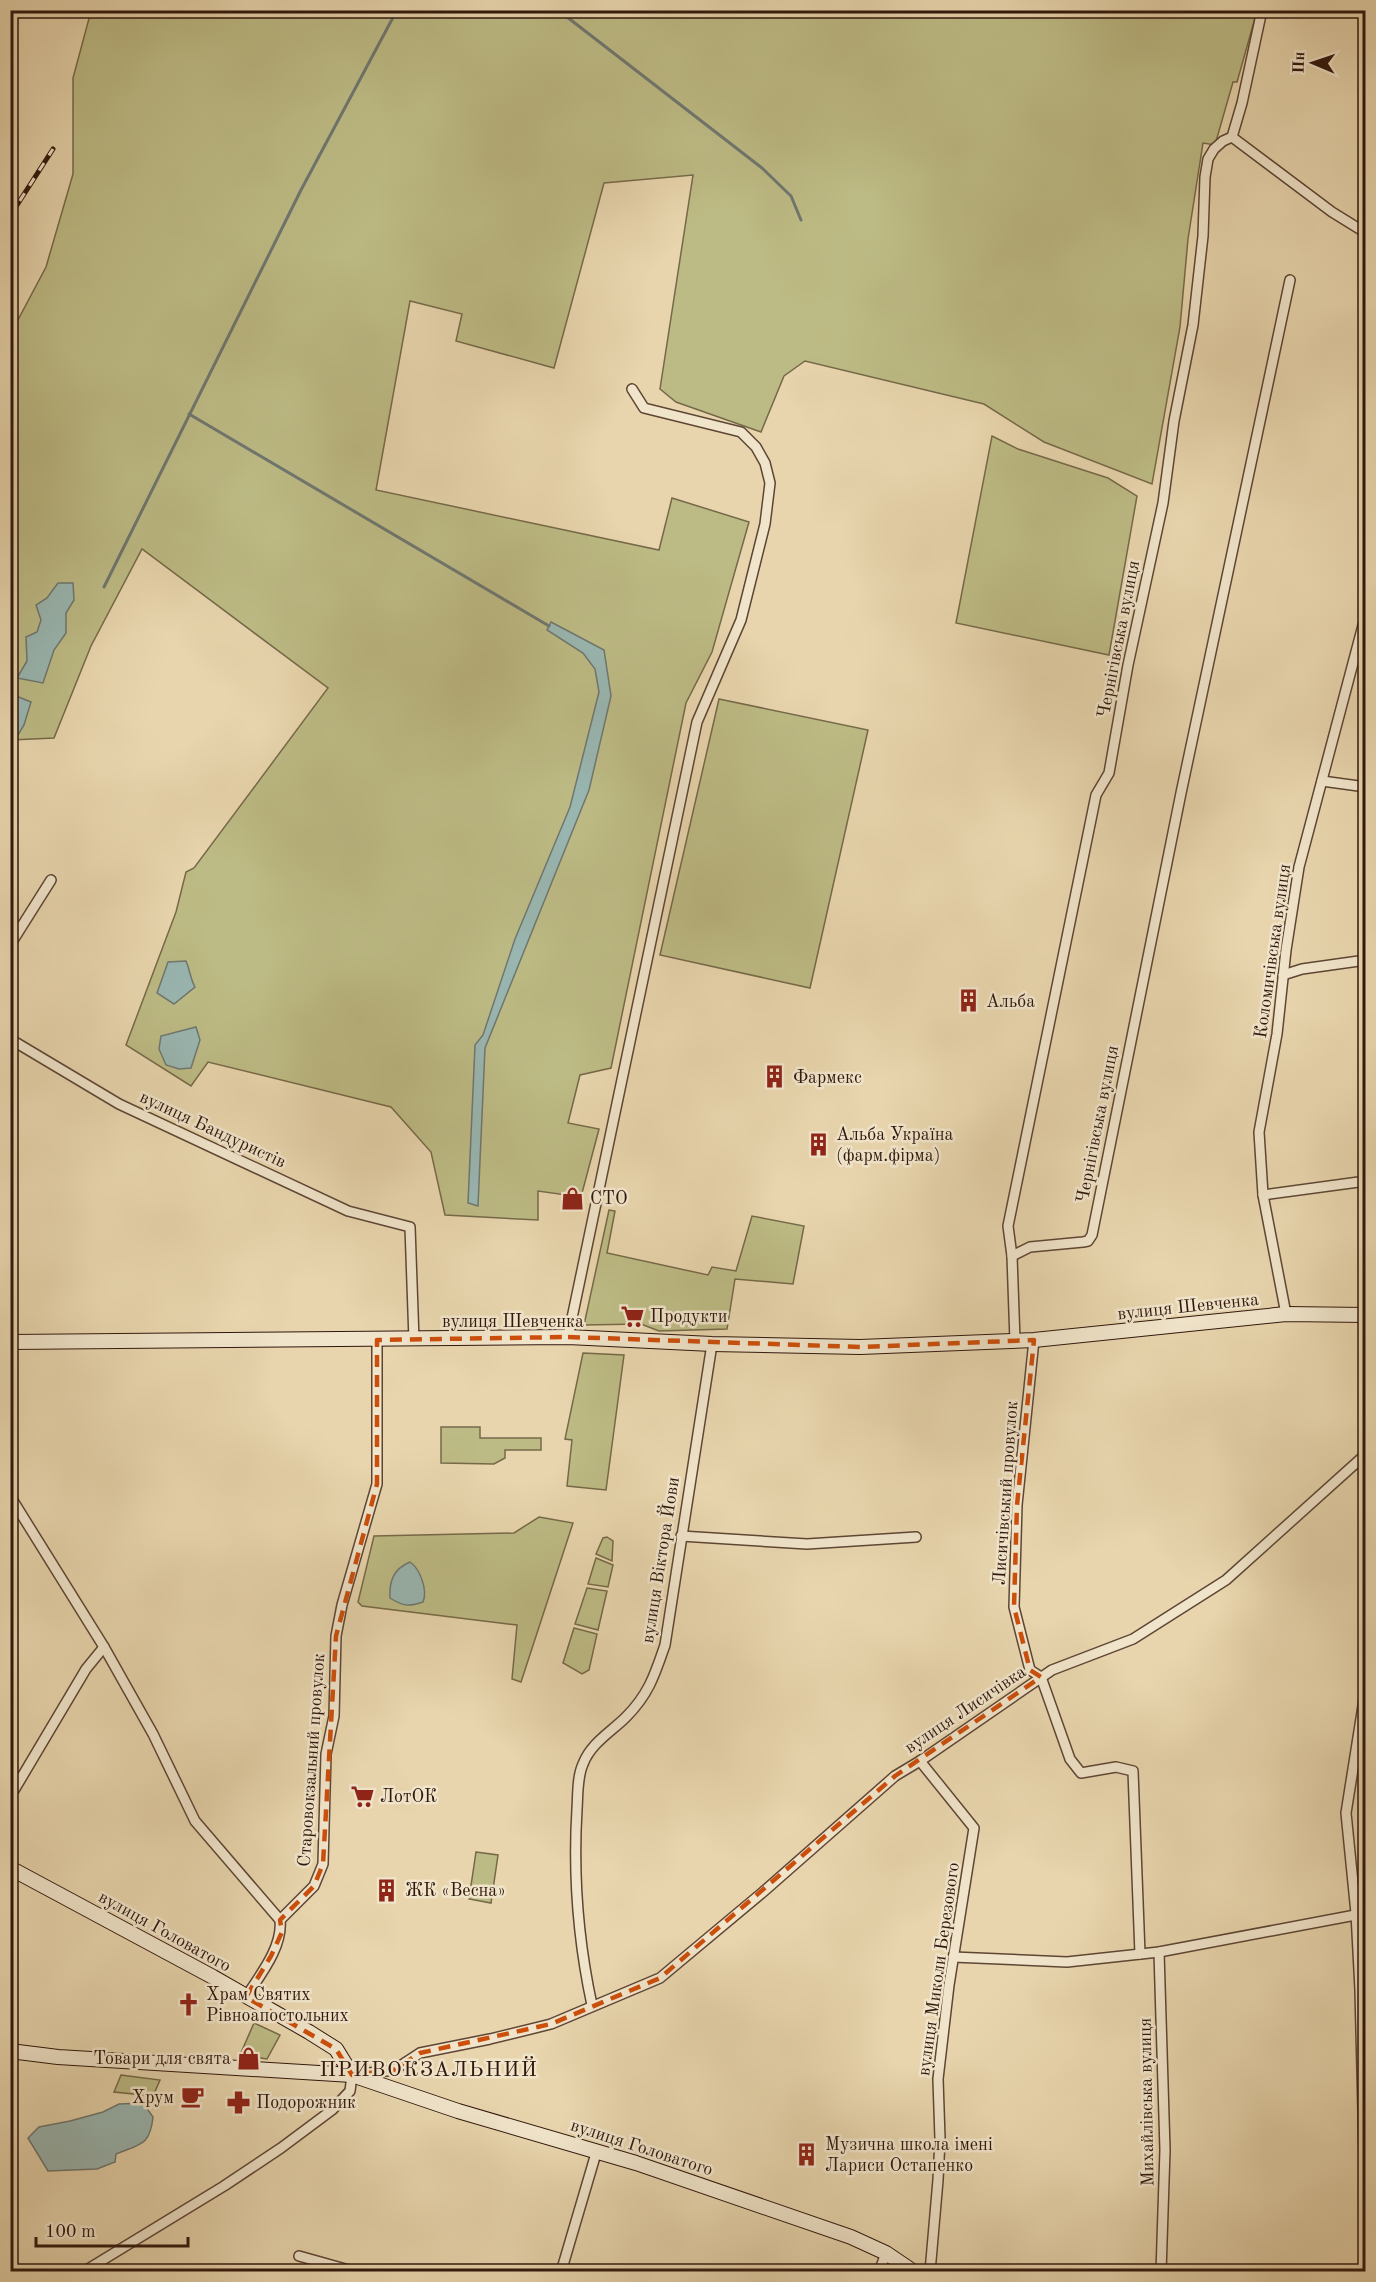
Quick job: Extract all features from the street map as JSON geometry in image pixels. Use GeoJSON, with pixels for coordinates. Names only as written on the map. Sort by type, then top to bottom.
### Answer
{"type":"FeatureCollection","features":[{"type":"Feature","properties":{"kind":"main road","name":"вулиця Шевченка"},"geometry":{"type":"LineString","coordinates":[[10,1342],[568,1337],[712,1344],[860,1347],[1034,1340],[1286,1314],[1365,1315]]}},
{"type":"Feature","properties":{"kind":"main road","name":"вулиця Головатого"},"geometry":{"type":"LineString","coordinates":[[10,1868],[213,1977],[336,2049],[352,2074]]}},
{"type":"Feature","properties":{"kind":"main road","name":"вулиця Головатого"},"geometry":{"type":"LineString","coordinates":[[10,2051],[352,2074],[458,2111],[597,2150],[841,2233],[886,2253],[914,2271]]}},
{"type":"Feature","properties":{"kind":"street"},"geometry":{"type":"LineString","coordinates":[[1262,10],[1232,138],[1332,212],[1365,233]]}},
{"type":"Feature","properties":{"kind":"street","name":"Чернігівська вулиця"},"geometry":{"type":"LineString","coordinates":[[1232,138],[1222,141],[1214,148],[1208,159],[1205,177],[1203,236],[1193,325],[1174,421],[1162,512],[1128,664],[1109,772],[1096,795],[1008,1226],[1012,1256],[1030,1247],[1088,1241],[1092,1235],[1181,793],[1290,280]]}},
{"type":"Feature","properties":{"kind":"street"},"geometry":{"type":"LineString","coordinates":[[568,1337],[697,722],[741,620],[765,524],[770,483],[765,463],[756,447],[741,432],[644,408],[632,389]]}},
{"type":"Feature","properties":{"kind":"street","name":"Коломичівська вулиця"},"geometry":{"type":"LineString","coordinates":[[1286,1314],[1263,1196],[1259,1132],[1277,1034],[1299,867],[1361,646],[1365,614]]}},
{"type":"Feature","properties":{"kind":"street"},"geometry":{"type":"LineString","coordinates":[[1323,781],[1365,787]]}},
{"type":"Feature","properties":{"kind":"street"},"geometry":{"type":"LineString","coordinates":[[10,945],[51,880]]}},
{"type":"Feature","properties":{"kind":"street"},"geometry":{"type":"LineString","coordinates":[[1283,975],[1302,969],[1365,960]]}},
{"type":"Feature","properties":{"kind":"street","name":"вулиця Бандуристів"},"geometry":{"type":"LineString","coordinates":[[10,1039],[119,1104],[348,1211],[410,1227],[414,1340]]}},
{"type":"Feature","properties":{"kind":"street"},"geometry":{"type":"LineString","coordinates":[[1263,1196],[1365,1181]]}},
{"type":"Feature","properties":{"kind":"street"},"geometry":{"type":"LineString","coordinates":[[1012,1256],[1015,1341]]}},
{"type":"Feature","properties":{"kind":"street","name":"Старовокзальний провулок"},"geometry":{"type":"LineString","coordinates":[[280,1920],[314,1886],[323,1864],[326,1754],[334,1716],[336,1636],[342,1605],[377,1484],[377,1340]]}},
{"type":"Feature","properties":{"kind":"street","name":"Лисичівський провулок"},"geometry":{"type":"LineString","coordinates":[[1034,1340],[1017,1505],[1014,1607],[1030,1670],[1041,1677]]}},
{"type":"Feature","properties":{"kind":"street","name":"вулиця Віктора Йови"},"geometry":{"type":"LineString","coordinates":[[592,2005],[582,1960],[574,1853],[582,1764],[593,1746],[627,1715],[651,1686],[664,1645],[712,1344]]}},
{"type":"Feature","properties":{"kind":"street","name":"вулиця Лисичівка"},"geometry":{"type":"LineString","coordinates":[[352,2074],[394,2070],[420,2053],[551,2024],[660,1978],[763,1892],[895,1776],[1052,1670],[1133,1639],[1226,1580],[1365,1454]]}},
{"type":"Feature","properties":{"kind":"street"},"geometry":{"type":"LineString","coordinates":[[10,1496],[104,1647],[153,1734],[195,1821],[280,1920],[282,1932],[272,1956],[246,1997]]}},
{"type":"Feature","properties":{"kind":"street"},"geometry":{"type":"LineString","coordinates":[[681,1536],[807,1544],[915,1537]]}},
{"type":"Feature","properties":{"kind":"street"},"geometry":{"type":"LineString","coordinates":[[10,1797],[86,1669],[104,1647]]}},
{"type":"Feature","properties":{"kind":"street"},"geometry":{"type":"LineString","coordinates":[[1041,1677],[1070,1759],[1081,1773],[1116,1767],[1133,1771],[1140,1954]]}},
{"type":"Feature","properties":{"kind":"street"},"geometry":{"type":"LineString","coordinates":[[1365,1691],[1346,1813],[1361,1913],[1365,2232]]}},
{"type":"Feature","properties":{"kind":"street","name":"вулиця Миколи Березового"},"geometry":{"type":"LineString","coordinates":[[920,1761],[974,1828],[938,2079],[939,2170],[930,2271]]}},
{"type":"Feature","properties":{"kind":"street"},"geometry":{"type":"LineString","coordinates":[[954,1957],[1066,1962],[1159,1952],[1361,1913]]}},
{"type":"Feature","properties":{"kind":"street","name":"Михайлівська вулиця"},"geometry":{"type":"LineString","coordinates":[[1159,1952],[1165,2151],[1161,2271]]}},
{"type":"Feature","properties":{"kind":"street"},"geometry":{"type":"LineString","coordinates":[[82,2271],[224,2186],[281,2148],[332,2110],[350,2091],[352,2074]]}},
{"type":"Feature","properties":{"kind":"street"},"geometry":{"type":"LineString","coordinates":[[561,2271],[597,2150]]}},
{"type":"Feature","properties":{"kind":"street"},"geometry":{"type":"LineString","coordinates":[[879,2271],[886,2253]]}},
{"type":"Feature","properties":{"kind":"street"},"geometry":{"type":"LineString","coordinates":[[299,2256],[356,2271]]}},
{"type":"Feature","properties":{"kind":"highlighted area"},"geometry":{"type":"Polygon","coordinates":[[[568,1337],[860,1347],[1034,1340],[1017,1505],[1014,1607],[1030,1670],[1041,1677],[895,1776],[660,1978],[551,2024],[420,2053],[394,2070],[352,2075],[336,2049],[246,1997],[271,1956],[282,1932],[280,1920],[314,1886],[323,1864],[336,1636],[377,1484],[377,1340],[568,1337]]]}},
{"type":"Feature","properties":{"kind":"shaded area"},"geometry":{"type":"Polygon","coordinates":[[[91,11],[1257,11],[1237,82],[1233,82],[1215,145],[1203,143],[1188,239],[1180,327],[1152,484],[1044,442],[984,404],[805,361],[784,376],[761,432],[676,402],[660,389],[693,175],[604,183],[554,368],[456,341],[462,314],[410,301],[376,490],[659,550],[672,498],[749,522],[712,652],[686,703],[611,1068],[580,1075],[568,1123],[599,1129],[581,1197],[538,1191],[538,1220],[445,1215],[431,1152],[391,1107],[208,1062],[191,1086],[126,1045],[176,912],[186,872],[194,868],[328,688],[142,549],[91,646],[54,738],[11,740],[10,335],[46,267],[73,174],[73,78],[91,11]]]}},
{"type":"Feature","properties":{"kind":"shaded area"},"geometry":{"type":"Polygon","coordinates":[[[992,436],[1018,449],[1108,478],[1137,496],[1109,655],[956,623],[992,436]]]}},
{"type":"Feature","properties":{"kind":"shaded area"},"geometry":{"type":"Polygon","coordinates":[[[719,699],[868,730],[810,988],[660,955],[719,699]]]}},
{"type":"Feature","properties":{"kind":"shaded area"},"geometry":{"type":"Polygon","coordinates":[[[609,1210],[615,1211],[607,1253],[708,1275],[712,1267],[736,1271],[752,1216],[804,1226],[793,1284],[735,1279],[727,1329],[659,1331],[641,1324],[584,1325],[609,1210]]]}},
{"type":"Feature","properties":{"kind":"shaded area"},"geometry":{"type":"Polygon","coordinates":[[[583,1353],[624,1355],[606,1490],[567,1486],[572,1440],[565,1439],[583,1353]]]}},
{"type":"Feature","properties":{"kind":"shaded area"},"geometry":{"type":"Polygon","coordinates":[[[441,1427],[480,1427],[480,1438],[541,1438],[541,1450],[505,1450],[505,1458],[494,1464],[441,1463],[441,1427]]]}},
{"type":"Feature","properties":{"kind":"shaded area"},"geometry":{"type":"Polygon","coordinates":[[[539,1517],[573,1523],[521,1682],[512,1679],[517,1625],[362,1606],[358,1602],[374,1536],[514,1533],[539,1517]]]}},
{"type":"Feature","properties":{"kind":"shaded area"},"geometry":{"type":"Polygon","coordinates":[[[607,1537],[613,1541],[612,1561],[596,1554],[603,1538],[607,1537]]]}},
{"type":"Feature","properties":{"kind":"shaded area"},"geometry":{"type":"Polygon","coordinates":[[[596,1558],[613,1565],[608,1587],[588,1584],[596,1558]]]}},
{"type":"Feature","properties":{"kind":"shaded area"},"geometry":{"type":"Polygon","coordinates":[[[587,1588],[607,1591],[598,1630],[575,1624],[587,1588]]]}},
{"type":"Feature","properties":{"kind":"shaded area"},"geometry":{"type":"Polygon","coordinates":[[[574,1628],[597,1634],[589,1670],[582,1674],[563,1663],[574,1628]]]}},
{"type":"Feature","properties":{"kind":"shaded area"},"geometry":{"type":"Polygon","coordinates":[[[476,1852],[498,1855],[491,1903],[469,1899],[476,1852]]]}},
{"type":"Feature","properties":{"kind":"shaded area"},"geometry":{"type":"Polygon","coordinates":[[[254,2023],[280,2035],[267,2059],[240,2055],[254,2023]]]}},
{"type":"Feature","properties":{"kind":"shaded area"},"geometry":{"type":"Polygon","coordinates":[[[121,2075],[160,2080],[153,2096],[114,2092],[121,2075]]]}},
{"type":"Feature","properties":{"kind":"water"},"geometry":{"type":"Polygon","coordinates":[[[58,583],[73,583],[74,600],[66,613],[66,633],[54,650],[43,683],[17,678],[27,661],[26,637],[37,632],[41,620],[36,605],[47,598],[58,583]]]}},
{"type":"Feature","properties":{"kind":"water"},"geometry":{"type":"Polygon","coordinates":[[[551,622],[604,650],[611,696],[589,790],[485,1048],[478,1206],[468,1203],[475,1045],[483,1035],[515,939],[570,807],[599,692],[595,669],[583,653],[547,630],[551,622]]]}},
{"type":"Feature","properties":{"kind":"water"},"geometry":{"type":"Polygon","coordinates":[[[11,694],[31,702],[24,725],[15,740],[11,737],[11,694]]]}},
{"type":"Feature","properties":{"kind":"water"},"geometry":{"type":"Polygon","coordinates":[[[186,961],[195,987],[174,1004],[157,993],[168,962],[186,961]]]}},
{"type":"Feature","properties":{"kind":"water"},"geometry":{"type":"Polygon","coordinates":[[[196,1027],[200,1040],[191,1068],[179,1069],[166,1065],[159,1049],[161,1036],[196,1027]]]}},
{"type":"Feature","properties":{"kind":"water"},"geometry":{"type":"Polygon","coordinates":[[[410,1562],[422,1580],[424,1597],[423,1602],[406,1605],[390,1598],[390,1587],[396,1572],[410,1562]]]}},
{"type":"Feature","properties":{"kind":"water"},"geometry":{"type":"Polygon","coordinates":[[[143,2103],[153,2117],[152,2127],[146,2139],[137,2146],[116,2154],[115,2162],[97,2169],[48,2171],[28,2138],[39,2127],[103,2112],[119,2104],[143,2103]]]}},
{"type":"Feature","properties":{"kind":"waterway"},"geometry":{"type":"LineString","coordinates":[[104,587],[301,190],[397,10]]}},
{"type":"Feature","properties":{"kind":"waterway"},"geometry":{"type":"LineString","coordinates":[[558,10],[762,168],[791,196],[801,220]]}},
{"type":"Feature","properties":{"kind":"waterway"},"geometry":{"type":"LineString","coordinates":[[189,414],[549,626]]}},
{"type":"Feature","properties":{"kind":"railway"},"geometry":{"type":"LineString","coordinates":[[10,216],[53,149]]}},
{"type":"Feature","properties":{"kind":"place","name":"Альба"},"geometry":{"type":"Point","coordinates":[968,1001]}},
{"type":"Feature","properties":{"kind":"place","name":"Фармекс"},"geometry":{"type":"Point","coordinates":[775,1077]}},
{"type":"Feature","properties":{"kind":"place","name":"Альба Україна (фарм.фірма)"},"geometry":{"type":"Point","coordinates":[818,1144]}},
{"type":"Feature","properties":{"kind":"place","name":"СТО"},"geometry":{"type":"Point","coordinates":[572,1198]}},
{"type":"Feature","properties":{"kind":"place","name":"Продукти"},"geometry":{"type":"Point","coordinates":[632,1316]}},
{"type":"Feature","properties":{"kind":"place","name":"ЛотОК"},"geometry":{"type":"Point","coordinates":[362,1796]}},
{"type":"Feature","properties":{"kind":"place","name":"ЖК «Весна»"},"geometry":{"type":"Point","coordinates":[387,1890]}},
{"type":"Feature","properties":{"kind":"place","name":"Храм Святих Рівноапостольних"},"geometry":{"type":"Point","coordinates":[188,2004]}},
{"type":"Feature","properties":{"kind":"place","name":"Товари для свята"},"geometry":{"type":"Point","coordinates":[249,2058]}},
{"type":"Feature","properties":{"kind":"place","name":"Хрум"},"geometry":{"type":"Point","coordinates":[192,2097]}},
{"type":"Feature","properties":{"kind":"place","name":"Подорожник"},"geometry":{"type":"Point","coordinates":[238,2102]}},
{"type":"Feature","properties":{"kind":"place","name":"Музична школа імені Лариси Остапенко"},"geometry":{"type":"Point","coordinates":[807,2154]}},
{"type":"Feature","properties":{"kind":"district","name":"ПРИВОКЗАЛЬНИЙ"},"geometry":{"type":"Point","coordinates":[429,2069]}}]}
